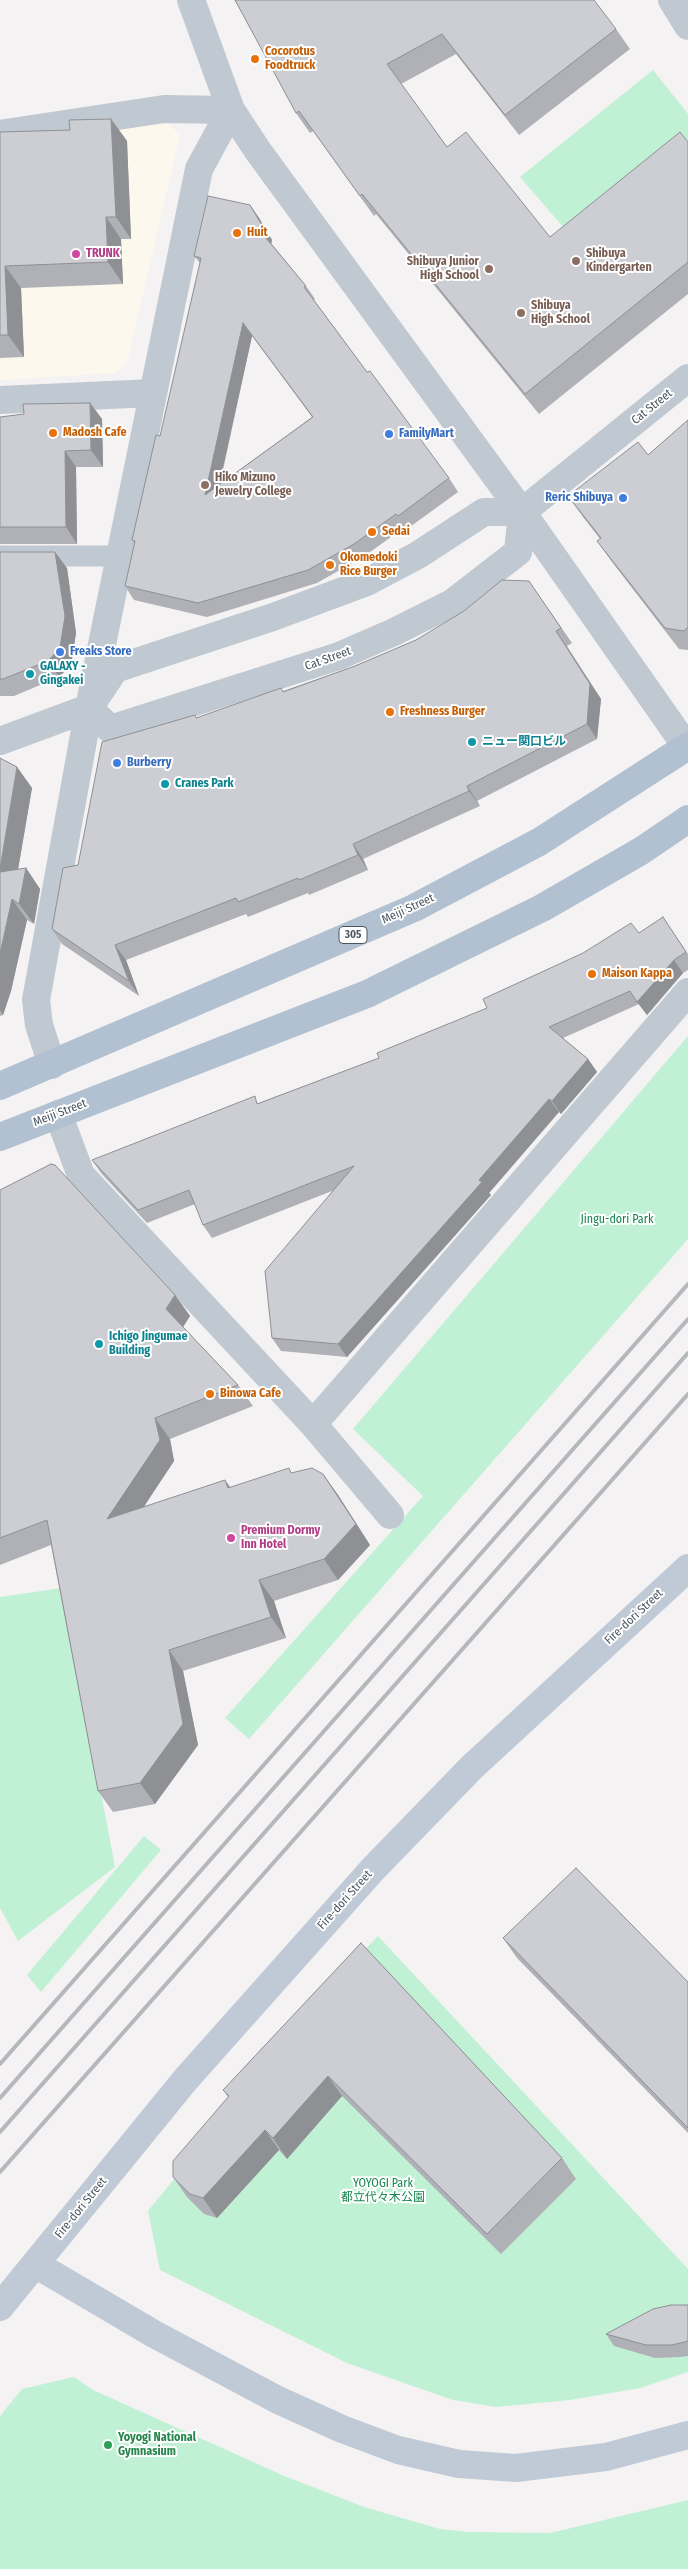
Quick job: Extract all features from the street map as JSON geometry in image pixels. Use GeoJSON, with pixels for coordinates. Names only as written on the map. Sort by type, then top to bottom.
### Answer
{"type":"FeatureCollection","features":[{"type":"Feature","properties":{"kind":"main road","name":"Meiji Street"},"geometry":{"type":"LineString","coordinates":[[0,1086],[414,908],[539,842],[688,747]]}},
{"type":"Feature","properties":{"kind":"main road","name":"Meiji Street"},"geometry":{"type":"LineString","coordinates":[[0,1137],[384,986],[542,908],[640,851],[688,819]]}},
{"type":"Feature","properties":{"kind":"street"},"geometry":{"type":"LineString","coordinates":[[191,0],[231,110],[258,151],[522,512],[688,747]]}},
{"type":"Feature","properties":{"kind":"street"},"geometry":{"type":"LineString","coordinates":[[672,0],[688,26]]}},
{"type":"Feature","properties":{"kind":"street"},"geometry":{"type":"LineString","coordinates":[[0,134],[164,109],[231,110]]}},
{"type":"Feature","properties":{"kind":"street"},"geometry":{"type":"LineString","coordinates":[[52,1065],[39,1025],[36,1000],[89,708],[199,169],[231,110]]}},
{"type":"Feature","properties":{"kind":"street","name":"Cat Street"},"geometry":{"type":"LineString","coordinates":[[89,708],[110,729],[339,656],[394,632],[452,603],[518,552],[522,512],[688,378]]}},
{"type":"Feature","properties":{"kind":"street"},"geometry":{"type":"LineString","coordinates":[[0,400],[153,393]]}},
{"type":"Feature","properties":{"kind":"street"},"geometry":{"type":"LineString","coordinates":[[0,741],[89,708],[115,669],[273,617],[367,582],[418,555],[484,512],[522,512]]}},
{"type":"Feature","properties":{"kind":"street"},"geometry":{"type":"LineString","coordinates":[[313,1424],[688,992]]}},
{"type":"Feature","properties":{"kind":"street"},"geometry":{"type":"LineString","coordinates":[[58,1114],[81,1175],[313,1424],[390,1515]]}},
{"type":"Feature","properties":{"kind":"street","name":"Fire-dori Street"},"geometry":{"type":"LineString","coordinates":[[0,2307],[186,2079],[373,1869],[472,1767],[688,1568]]}},
{"type":"Feature","properties":{"kind":"street"},"geometry":{"type":"LineString","coordinates":[[35,2264],[154,2334],[278,2400],[342,2429],[398,2450],[460,2464],[516,2468],[606,2457],[688,2435]]}},
{"type":"Feature","properties":{"kind":"lane"},"geometry":{"type":"LineString","coordinates":[[0,556],[120,556]]}},
{"type":"Feature","properties":{"kind":"shaded area","name":"TRUNK"},"geometry":{"type":"Polygon","coordinates":[[[165,121],[180,135],[127,363],[114,373],[0,380],[0,145],[165,121]]]}},
{"type":"Feature","properties":{"kind":"green space"},"geometry":{"type":"Polygon","coordinates":[[[653,70],[688,114],[688,153],[576,242],[520,177],[653,70]]]}},
{"type":"Feature","properties":{"kind":"green space","name":"Jingu-dori Park"},"geometry":{"type":"Polygon","coordinates":[[[688,1036],[688,1239],[249,1739],[225,1718],[423,1496],[353,1429],[688,1036]]]}},
{"type":"Feature","properties":{"kind":"green space"},"geometry":{"type":"Polygon","coordinates":[[[62,1588],[115,1867],[18,1941],[0,1908],[0,1597],[62,1588]]]}},
{"type":"Feature","properties":{"kind":"green space"},"geometry":{"type":"Polygon","coordinates":[[[144,1836],[161,1850],[41,1992],[27,1975],[144,1836]]]}},
{"type":"Feature","properties":{"kind":"green space","name":"YOYOGI Park 都立代々木公園"},"geometry":{"type":"Polygon","coordinates":[[[378,1936],[688,2269],[688,2372],[640,2388],[570,2400],[496,2407],[453,2400],[347,2363],[160,2270],[148,2211],[344,1971],[378,1936]]]}},
{"type":"Feature","properties":{"kind":"green space","name":"Yoyogi National Gymnasium"},"geometry":{"type":"Polygon","coordinates":[[[74,2377],[93,2390],[282,2475],[364,2507],[440,2529],[469,2532],[550,2533],[688,2500],[688,2569],[0,2569],[0,2416],[22,2389],[74,2377]]]}},
{"type":"Feature","properties":{"kind":"building"},"geometry":{"type":"Polygon","coordinates":[[[235,0],[594,0],[616,29],[505,115],[442,34],[387,64],[447,147],[466,132],[550,237],[680,132],[688,142],[688,262],[525,394],[362,194],[360,196],[299,111],[296,113],[235,0]]]}},
{"type":"Feature","properties":{"kind":"building"},"geometry":{"type":"Polygon","coordinates":[[[111,119],[116,217],[106,217],[108,262],[5,266],[8,335],[0,335],[0,132],[70,130],[69,120],[111,119]]]}},
{"type":"Feature","properties":{"kind":"building"},"geometry":{"type":"Polygon","coordinates":[[[208,196],[250,205],[263,227],[261,232],[306,286],[304,287],[367,372],[370,371],[449,478],[398,516],[396,514],[354,544],[308,570],[198,603],[125,586],[135,541],[132,540],[156,435],[160,436],[201,258],[194,256],[208,196]],[[243,323],[205,495],[313,417],[243,323]]]}},
{"type":"Feature","properties":{"kind":"building"},"geometry":{"type":"Polygon","coordinates":[[[90,403],[91,450],[65,451],[66,527],[0,527],[0,417],[24,414],[23,404],[90,403]]]}},
{"type":"Feature","properties":{"kind":"building"},"geometry":{"type":"Polygon","coordinates":[[[688,420],[688,627],[684,631],[665,628],[597,541],[601,538],[568,496],[638,442],[648,455],[688,420]]]}},
{"type":"Feature","properties":{"kind":"building"},"geometry":{"type":"Polygon","coordinates":[[[0,552],[55,552],[65,616],[60,648],[48,661],[3,679],[0,679],[0,552]]]}},
{"type":"Feature","properties":{"kind":"building"},"geometry":{"type":"Polygon","coordinates":[[[502,580],[529,581],[561,628],[556,631],[590,684],[587,724],[467,786],[469,791],[353,844],[358,855],[299,880],[298,878],[238,902],[236,898],[115,945],[129,981],[52,929],[63,868],[78,865],[102,742],[195,715],[196,718],[281,688],[283,692],[355,666],[416,640],[464,611],[502,580]]]}},
{"type":"Feature","properties":{"kind":"building"},"geometry":{"type":"Polygon","coordinates":[[[0,758],[17,767],[0,869],[0,758]]]}},
{"type":"Feature","properties":{"kind":"building"},"geometry":{"type":"Polygon","coordinates":[[[26,868],[19,904],[12,899],[0,954],[0,872],[26,868]]]}},
{"type":"Feature","properties":{"kind":"building"},"geometry":{"type":"Polygon","coordinates":[[[663,917],[686,952],[674,960],[637,1002],[630,991],[549,1027],[588,1059],[552,1101],[549,1099],[479,1180],[482,1182],[338,1344],[272,1338],[265,1271],[354,1166],[203,1225],[189,1190],[138,1210],[92,1160],[255,1096],[257,1104],[379,1058],[377,1053],[487,1008],[483,999],[583,953],[631,923],[639,933],[663,917]]]}},
{"type":"Feature","properties":{"kind":"building"},"geometry":{"type":"Polygon","coordinates":[[[51,1164],[55,1165],[175,1295],[166,1309],[238,1385],[155,1418],[160,1440],[107,1519],[225,1480],[228,1488],[289,1468],[291,1473],[312,1468],[323,1474],[356,1524],[324,1559],[259,1580],[271,1617],[169,1650],[183,1724],[140,1783],[98,1791],[47,1520],[0,1538],[0,1190],[51,1164]]]}},
{"type":"Feature","properties":{"kind":"building"},"geometry":{"type":"Polygon","coordinates":[[[576,1868],[688,1982],[688,2128],[503,1938],[576,1868]]]}},
{"type":"Feature","properties":{"kind":"building"},"geometry":{"type":"Polygon","coordinates":[[[361,1943],[562,2158],[487,2234],[328,2076],[273,2138],[265,2130],[203,2198],[190,2194],[173,2177],[173,2161],[229,2096],[223,2090],[361,1943]]]}},
{"type":"Feature","properties":{"kind":"building"},"geometry":{"type":"Polygon","coordinates":[[[671,2305],[688,2305],[688,2341],[672,2345],[646,2345],[606,2334],[653,2309],[671,2305]]]}},
{"type":"Feature","properties":{"kind":"railway"},"geometry":{"type":"LineString","coordinates":[[0,2064],[688,1284]]}},
{"type":"Feature","properties":{"kind":"railway"},"geometry":{"type":"LineString","coordinates":[[0,2098],[688,1319]]}},
{"type":"Feature","properties":{"kind":"railway"},"geometry":{"type":"LineString","coordinates":[[0,2132],[688,1353]]}},
{"type":"Feature","properties":{"kind":"railway"},"geometry":{"type":"LineString","coordinates":[[0,2172],[688,1394]]}},
{"type":"Feature","properties":{"kind":"place","name":"Cocorotus Foodtruck"},"geometry":{"type":"Point","coordinates":[255,59]}},
{"type":"Feature","properties":{"kind":"place","name":"Huit"},"geometry":{"type":"Point","coordinates":[237,233]}},
{"type":"Feature","properties":{"kind":"place","name":"TRUNK"},"geometry":{"type":"Point","coordinates":[76,254]}},
{"type":"Feature","properties":{"kind":"place","name":"Shibuya Kindergarten"},"geometry":{"type":"Point","coordinates":[576,261]}},
{"type":"Feature","properties":{"kind":"place","name":"Shibuya Junior High School"},"geometry":{"type":"Point","coordinates":[489,269]}},
{"type":"Feature","properties":{"kind":"place","name":"Shibuya High School"},"geometry":{"type":"Point","coordinates":[521,313]}},
{"type":"Feature","properties":{"kind":"place","name":"Madosh Cafe"},"geometry":{"type":"Point","coordinates":[53,433]}},
{"type":"Feature","properties":{"kind":"place","name":"FamilyMart"},"geometry":{"type":"Point","coordinates":[389,434]}},
{"type":"Feature","properties":{"kind":"place","name":"Hiko Mizuno Jewelry College"},"geometry":{"type":"Point","coordinates":[205,485]}},
{"type":"Feature","properties":{"kind":"place","name":"Reric Shibuya"},"geometry":{"type":"Point","coordinates":[623,498]}},
{"type":"Feature","properties":{"kind":"place","name":"Sedai"},"geometry":{"type":"Point","coordinates":[372,532]}},
{"type":"Feature","properties":{"kind":"place","name":"Okomedoki Rice Burger"},"geometry":{"type":"Point","coordinates":[330,565]}},
{"type":"Feature","properties":{"kind":"place","name":"Freaks Store"},"geometry":{"type":"Point","coordinates":[60,652]}},
{"type":"Feature","properties":{"kind":"place","name":"GALAXY - Gingakei"},"geometry":{"type":"Point","coordinates":[30,674]}},
{"type":"Feature","properties":{"kind":"place","name":"Freshness Burger"},"geometry":{"type":"Point","coordinates":[390,712]}},
{"type":"Feature","properties":{"kind":"place","name":"ニュー関口ビル"},"geometry":{"type":"Point","coordinates":[472,742]}},
{"type":"Feature","properties":{"kind":"place","name":"Burberry"},"geometry":{"type":"Point","coordinates":[117,763]}},
{"type":"Feature","properties":{"kind":"place","name":"Cranes Park"},"geometry":{"type":"Point","coordinates":[165,784]}},
{"type":"Feature","properties":{"kind":"place","name":"Maison Kappa"},"geometry":{"type":"Point","coordinates":[592,974]}},
{"type":"Feature","properties":{"kind":"place","name":"Ichigo Jingumae Building"},"geometry":{"type":"Point","coordinates":[99,1344]}},
{"type":"Feature","properties":{"kind":"place","name":"Binowa Cafe"},"geometry":{"type":"Point","coordinates":[210,1394]}},
{"type":"Feature","properties":{"kind":"place","name":"Premium Dormy Inn Hotel"},"geometry":{"type":"Point","coordinates":[231,1538]}},
{"type":"Feature","properties":{"kind":"place","name":"Yoyogi National Gymnasium"},"geometry":{"type":"Point","coordinates":[108,2445]}}]}
